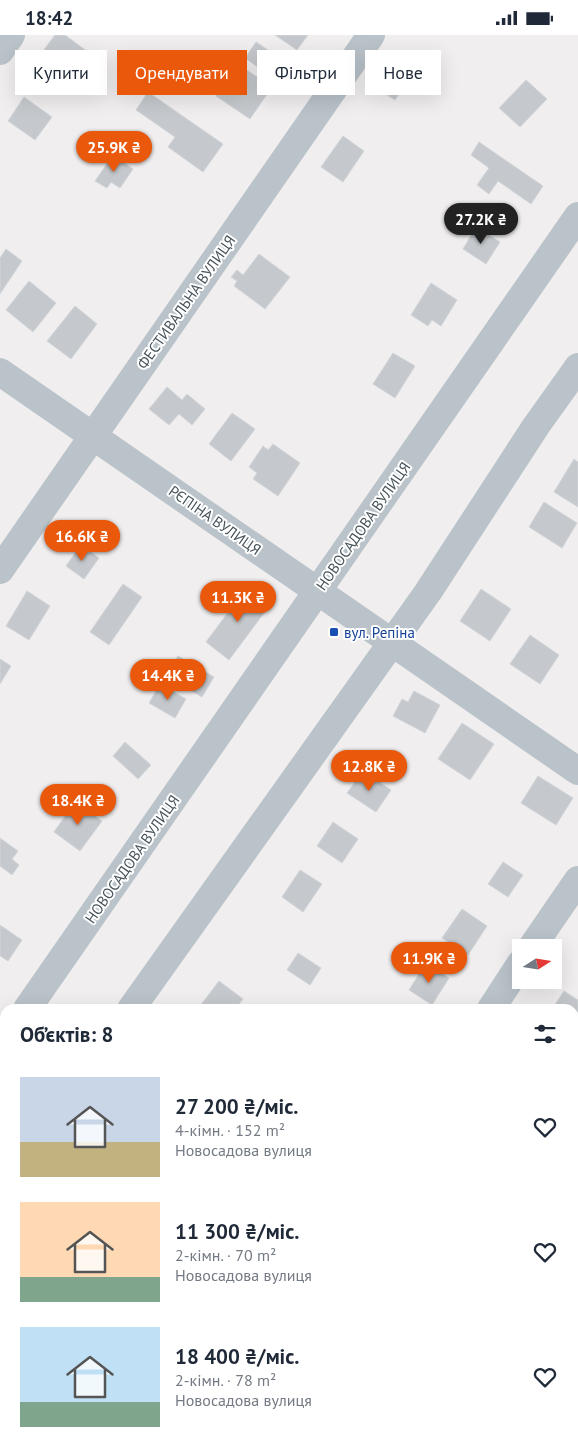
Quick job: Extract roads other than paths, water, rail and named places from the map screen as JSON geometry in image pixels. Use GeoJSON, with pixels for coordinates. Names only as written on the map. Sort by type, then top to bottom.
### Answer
{"type":"FeatureCollection","features":[{"type":"Feature","properties":{"kind":"street"},"geometry":{"type":"LineString","coordinates":[[0,51],[11,35]]}},
{"type":"Feature","properties":{"kind":"street","name":"ФЕСТИВАЛЬНА ВУЛИЦЯ"},"geometry":{"type":"LineString","coordinates":[[0,570],[371,35]]}},
{"type":"Feature","properties":{"kind":"street","name":"НОВОСАДОВА ВУЛИЦЯ"},"geometry":{"type":"LineString","coordinates":[[31,1004],[578,216]]}},
{"type":"Feature","properties":{"kind":"street"},"geometry":{"type":"LineString","coordinates":[[135,1004],[428,592],[536,426],[578,367]]}},
{"type":"Feature","properties":{"kind":"street","name":"РЄПІНА ВУЛИЦЯ"},"geometry":{"type":"LineString","coordinates":[[0,371],[578,771]]}},
{"type":"Feature","properties":{"kind":"street"},"geometry":{"type":"LineString","coordinates":[[537,939],[578,880]]}},
{"type":"Feature","properties":{"kind":"street"},"geometry":{"type":"LineString","coordinates":[[493,1004],[512,976]]}},
{"type":"Feature","properties":{"kind":"place","name":"вул. Репіна"},"geometry":{"type":"Point","coordinates":[334,632]}}]}
